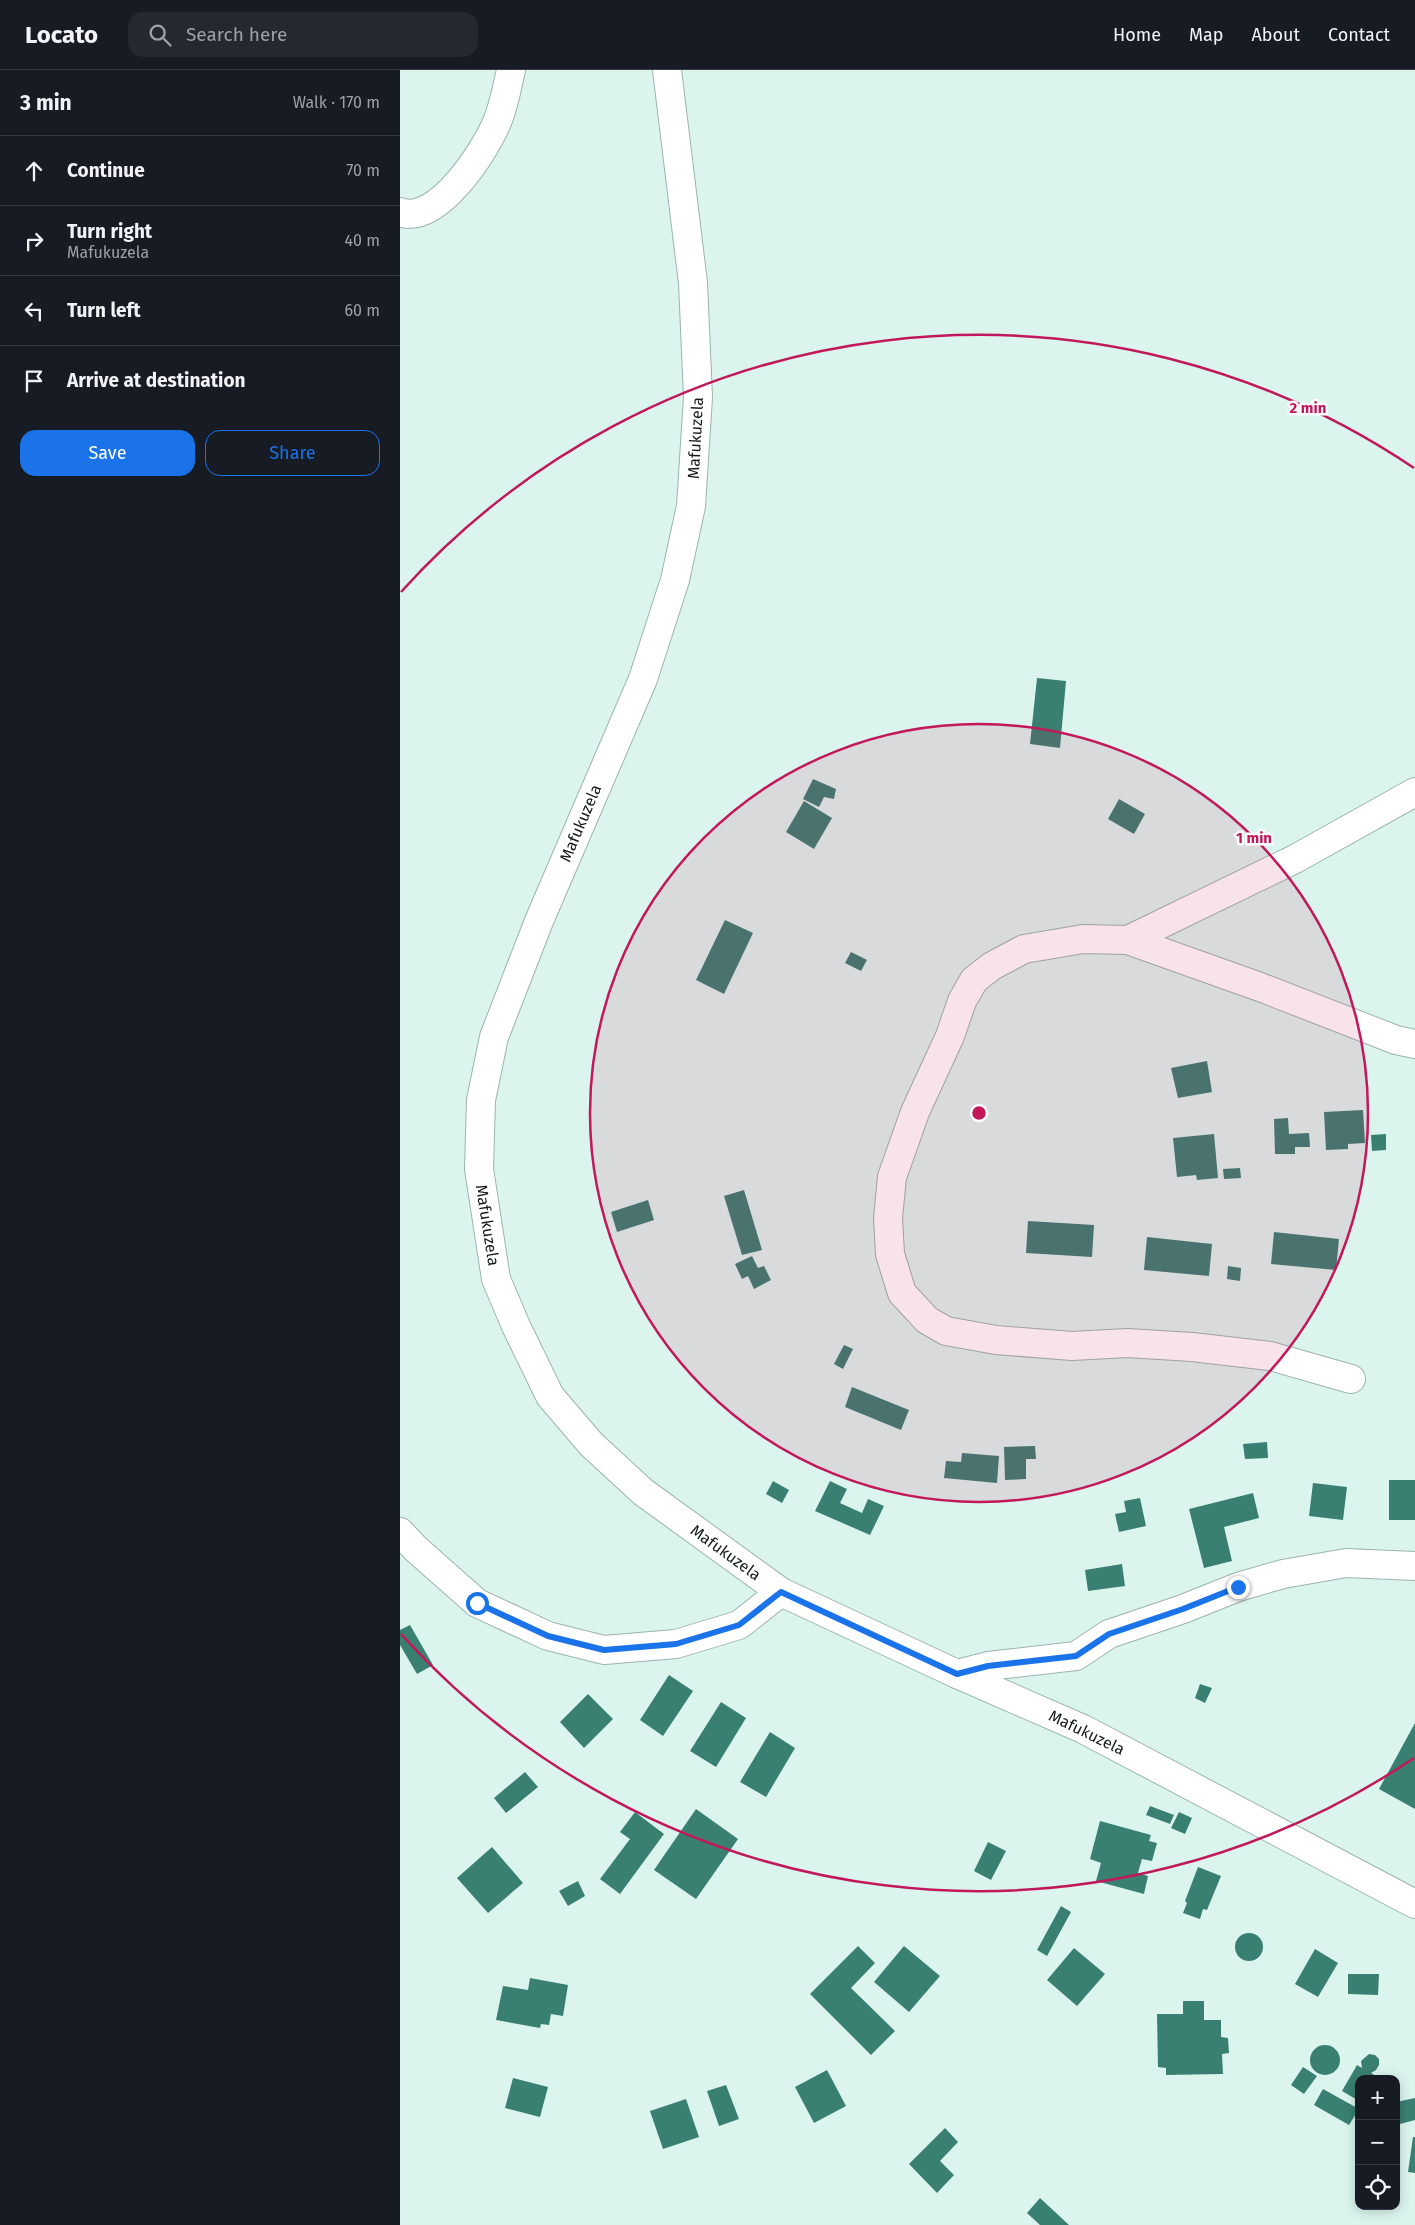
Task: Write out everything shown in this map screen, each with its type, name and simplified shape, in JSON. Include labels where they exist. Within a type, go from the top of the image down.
[{"type":"street","points":[[400,212],[408,215],[434,206],[451,192],[471,166],[497,122],[511,70]]},
{"type":"street","name":"Mafukuzela","points":[[668,70],[693,282],[698,397],[691,506],[675,580],[643,680],[539,921],[494,1038],[481,1100],[479,1169],[496,1279],[516,1326],[550,1396],[591,1444],[643,1492],[781,1592],[957,1674],[1084,1729],[1415,1904]]},
{"type":"street","points":[[1128,940],[1295,859],[1415,792]]},
{"type":"street","points":[[1351,1379],[1270,1356],[1192,1347],[1127,1343],[1072,1346],[969,1336],[946,1331],[927,1320],[902,1293],[890,1254],[888,1218],[892,1177],[915,1112],[950,1036],[962,1002],[974,980],[992,966],[1024,949],[1083,939],[1128,940],[1260,987],[1396,1040],[1415,1044]]},
{"type":"street","points":[[400,1532],[416,1549],[477,1603],[548,1636],[604,1650],[676,1644],[739,1625],[781,1592]]},
{"type":"street","points":[[957,1674],[988,1666],[1076,1656],[1109,1634],[1183,1609],[1238,1587],[1283,1574],[1346,1563],[1415,1566]]},
{"type":"building","points":[[1037,678],[1066,681],[1060,748],[1030,744]]},
{"type":"building","points":[[813,779],[836,789],[834,799],[824,797],[819,807],[803,799]]},
{"type":"building","points":[[1119,799],[1145,814],[1134,834],[1108,819]]},
{"type":"building","points":[[804,801],[832,818],[814,849],[786,832]]},
{"type":"building","points":[[725,920],[753,933],[724,994],[696,980]]},
{"type":"building","points":[[851,952],[867,960],[861,971],[845,963]]},
{"type":"building","points":[[1207,1061],[1212,1092],[1178,1098],[1171,1068]]},
{"type":"building","points":[[1363,1110],[1365,1143],[1348,1144],[1348,1149],[1326,1150],[1324,1112]]},
{"type":"building","points":[[1288,1118],[1289,1134],[1309,1133],[1310,1147],[1295,1147],[1295,1154],[1275,1154],[1274,1119]]},
{"type":"building","points":[[1214,1134],[1218,1178],[1197,1180],[1196,1175],[1177,1177],[1173,1138]]},
{"type":"building","points":[[1386,1134],[1386,1150],[1372,1151],[1371,1135]]},
{"type":"building","points":[[1240,1168],[1241,1178],[1224,1179],[1223,1169]]},
{"type":"building","points":[[744,1190],[762,1250],[742,1255],[724,1196]]},
{"type":"building","points":[[648,1200],[654,1220],[617,1232],[611,1212]]},
{"type":"building","points":[[1028,1221],[1094,1225],[1092,1257],[1026,1253]]},
{"type":"building","points":[[1274,1232],[1339,1239],[1336,1270],[1271,1264]]},
{"type":"building","points":[[1147,1237],[1212,1244],[1209,1276],[1144,1270]]},
{"type":"building","points":[[752,1256],[758,1268],[764,1266],[771,1280],[754,1289],[748,1276],[742,1279],[735,1264]]},
{"type":"building","points":[[1228,1266],[1241,1268],[1240,1281],[1227,1279]]},
{"type":"building","points":[[844,1345],[853,1349],[843,1369],[834,1364]]},
{"type":"building","points":[[852,1387],[909,1410],[901,1430],[845,1407]]},
{"type":"building","points":[[1267,1442],[1268,1458],[1245,1459],[1243,1444]]},
{"type":"building","points":[[1035,1446],[1036,1459],[1026,1459],[1026,1479],[1005,1480],[1004,1447]]},
{"type":"building","points":[[962,1453],[999,1456],[997,1483],[944,1478],[946,1461],[961,1462]]},
{"type":"building","points":[[1389,1480],[1415,1480],[1415,1520],[1389,1520]]},
{"type":"building","points":[[773,1481],[789,1490],[782,1503],[766,1494]]},
{"type":"building","points":[[830,1481],[847,1489],[840,1503],[862,1513],[868,1499],[884,1506],[870,1535],[815,1511]]},
{"type":"building","points":[[1313,1483],[1347,1487],[1343,1520],[1309,1516]]},
{"type":"building","points":[[1253,1493],[1259,1518],[1224,1527],[1232,1561],[1204,1568],[1189,1509]]},
{"type":"building","points":[[1140,1498],[1146,1526],[1119,1532],[1115,1514],[1126,1512],[1124,1501]]},
{"type":"building","points":[[1122,1564],[1125,1586],[1088,1591],[1085,1570]]},
{"type":"building","points":[[410,1625],[433,1665],[417,1674],[400,1645],[400,1630]]},
{"type":"building","points":[[669,1675],[693,1691],[663,1736],[640,1720]]},
{"type":"building","points":[[1200,1684],[1212,1688],[1205,1703],[1195,1698]]},
{"type":"building","points":[[588,1694],[613,1719],[584,1748],[560,1722]]},
{"type":"building","points":[[721,1702],[746,1718],[716,1767],[690,1751]]},
{"type":"building","points":[[1415,1723],[1415,1809],[1379,1789]]},
{"type":"building","points":[[770,1732],[795,1748],[766,1797],[740,1782]]},
{"type":"building","points":[[525,1772],[538,1787],[506,1813],[494,1798]]},
{"type":"building","points":[[1150,1806],[1174,1815],[1170,1824],[1146,1815]]},
{"type":"building","points":[[696,1809],[738,1839],[696,1899],[654,1870]]},
{"type":"building","points":[[635,1812],[664,1834],[620,1894],[600,1879],[630,1839],[620,1832]]},
{"type":"building","points":[[1179,1812],[1192,1818],[1185,1834],[1171,1828]]},
{"type":"building","points":[[1100,1821],[1151,1835],[1149,1841],[1157,1843],[1152,1861],[1142,1859],[1138,1873],[1148,1876],[1144,1894],[1096,1881],[1101,1863],[1090,1859]]},
{"type":"building","points":[[988,1842],[1006,1851],[991,1880],[974,1871]]},
{"type":"building","points":[[492,1847],[523,1883],[488,1913],[457,1878]]},
{"type":"building","points":[[1198,1867],[1221,1876],[1207,1910],[1203,1909],[1200,1919],[1183,1913],[1187,1903],[1185,1901]]},
{"type":"building","points":[[578,1881],[585,1896],[568,1906],[559,1891]]},
{"type":"building","points":[[1061,1906],[1071,1912],[1047,1956],[1037,1950]]},
{"type":"building","points":[[1249,1933],[1259,1937],[1263,1947],[1259,1957],[1249,1961],[1239,1957],[1235,1947],[1239,1937]]},
{"type":"building","points":[[858,1946],[875,1963],[851,1988],[895,2031],[871,2055],[810,1994]]},
{"type":"building","points":[[904,1946],[940,1976],[909,2012],[874,1982]]},
{"type":"building","points":[[1074,1948],[1105,1974],[1077,2006],[1047,1980]]},
{"type":"building","points":[[1315,1949],[1338,1963],[1318,1997],[1295,1984]]},
{"type":"building","points":[[1348,1974],[1379,1974],[1378,1995],[1348,1994]]},
{"type":"building","points":[[530,1978],[568,1985],[563,2016],[551,2014],[549,2025],[541,2024],[540,2028],[496,2020],[503,1986],[528,1990]]},
{"type":"building","points":[[1183,2001],[1204,2001],[1204,2020],[1221,2020],[1221,2037],[1228,2038],[1229,2053],[1222,2054],[1223,2074],[1166,2075],[1166,2068],[1158,2067],[1157,2014],[1183,2014]]},
{"type":"building","points":[[1325,2045],[1336,2049],[1340,2060],[1336,2071],[1325,2075],[1314,2071],[1310,2060],[1314,2049]]},
{"type":"building","points":[[1369,2054],[1375,2055],[1379,2059],[1379,2065],[1371,2073],[1374,2075],[1355,2075],[1355,2099],[1342,2091],[1357,2065],[1362,2068],[1361,2061]]},
{"type":"building","points":[[1303,2067],[1317,2076],[1304,2094],[1291,2085]]},
{"type":"building","points":[[827,2070],[846,2106],[814,2123],[795,2087]]},
{"type":"building","points":[[513,2078],[548,2087],[540,2117],[505,2108]]},
{"type":"building","points":[[726,2085],[739,2119],[719,2126],[707,2091]]},
{"type":"building","points":[[1323,2089],[1355,2107],[1355,2115],[1349,2125],[1314,2105]]},
{"type":"building","points":[[1415,2098],[1415,2120],[1400,2124],[1400,2101]]},
{"type":"building","points":[[686,2099],[699,2137],[663,2149],[650,2111]]},
{"type":"building","points":[[945,2128],[958,2142],[940,2161],[954,2175],[937,2193],[909,2164]]},
{"type":"building","points":[[1413,2137],[1415,2137],[1415,2173],[1408,2172]]},
{"type":"building","points":[[1040,2198],[1069,2225],[1040,2225],[1027,2213]]},
{"type":"route","points":[[477,1603],[548,1636],[604,1650],[676,1644],[739,1625],[781,1592],[957,1674],[988,1666],[1076,1656],[1109,1634],[1183,1609],[1238,1587]]}]
